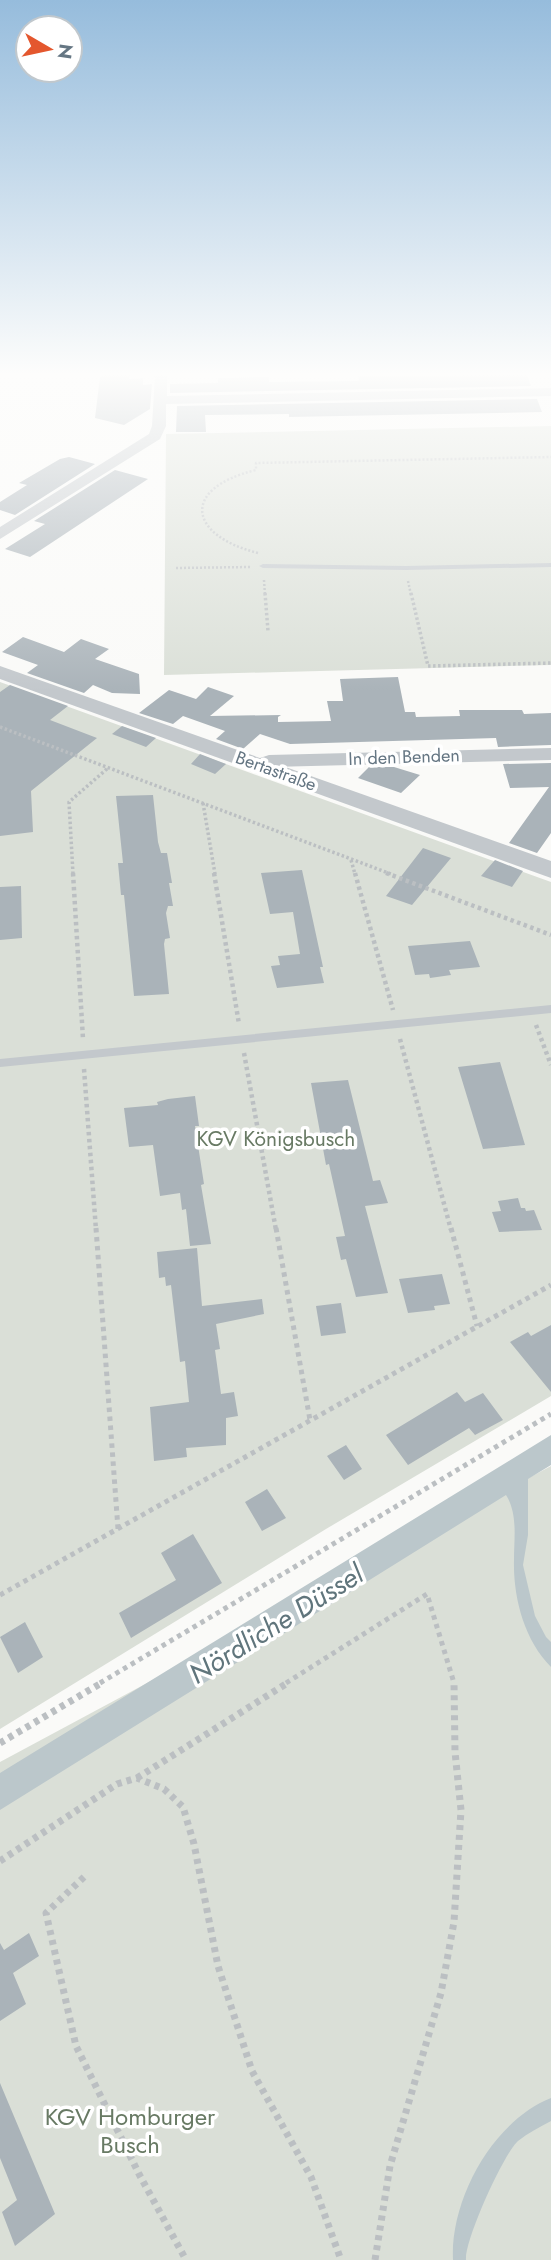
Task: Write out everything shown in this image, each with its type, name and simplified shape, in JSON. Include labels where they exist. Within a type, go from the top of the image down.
[{"type":"street","points":[[0,534],[85,480]]},
{"type":"street","name":"Bertastraße","points":[[0,672],[551,870]]},
{"type":"street","name":"In den Benden","points":[[258,765],[269,761],[551,754]]},
{"type":"lane","points":[[263,566],[405,568],[551,565]]},
{"type":"lane","points":[[0,1063],[551,1009]]},
{"type":"path","points":[[225,480],[205,497],[201,512],[209,529],[222,539],[264,554]]},
{"type":"path","points":[[176,568],[263,566],[268,631]]},
{"type":"path","points":[[405,568],[428,666],[551,663]]},
{"type":"path","points":[[0,727],[551,936]]},
{"type":"path","points":[[108,768],[69,802],[83,1055],[118,1528]]},
{"type":"path","points":[[202,803],[241,1039],[310,1420]]},
{"type":"path","points":[[350,859],[477,1326]]},
{"type":"path","points":[[531,1011],[551,1065]]},
{"type":"path","points":[[0,1595],[551,1285]]},
{"type":"path","points":[[0,1743],[551,1414]]},
{"type":"path","points":[[0,1861],[117,1784],[137,1778],[427,1594],[454,1678],[455,1752],[461,1810],[458,1874],[454,1922],[441,1993],[390,2166],[375,2260]]},
{"type":"path","points":[[137,1778],[164,1789],[183,1807],[194,1844],[218,1966],[252,2071],[311,2177],[341,2260]]},
{"type":"path","points":[[84,1877],[46,1913],[76,2046],[139,2174],[186,2260]]},
{"type":"green space","points":[[166,480],[551,480],[551,665],[164,675]]},
{"type":"green space","name":"KGV Königsbusch","points":[[0,682],[551,882],[551,1396],[326,1529],[0,1729]]},
{"type":"green space","name":"KGV Homburger Busch","points":[[551,1466],[551,2260],[0,2260],[0,1762]]},
{"type":"water","name":"Nördliche Düssel","points":[[551,1435],[551,1465],[528,1479],[528,1535],[523,1565],[535,1616],[551,1642],[551,1667],[527,1631],[518,1603],[514,1574],[514,1518],[506,1495],[0,1810],[0,1773]]},
{"type":"water","points":[[551,2098],[551,2121],[522,2138],[512,2149],[478,2217],[466,2260],[453,2260],[459,2212],[479,2165],[511,2124],[530,2109]]},
{"type":"building","points":[[23,480],[69,480],[15,515],[0,510],[0,502],[27,485],[19,483]]},
{"type":"building","points":[[98,480],[146,480],[30,557],[5,549],[45,524],[34,521]]},
{"type":"building","points":[[23,637],[64,652],[81,639],[109,649],[95,659],[139,674],[140,694],[112,693],[93,685],[84,693],[27,673],[38,665],[2,652]]},
{"type":"building","points":[[398,677],[405,712],[415,712],[416,717],[460,716],[459,710],[551,713],[551,745],[498,747],[496,738],[290,744],[260,734],[243,749],[216,739],[225,731],[183,716],[173,724],[139,713],[169,690],[196,699],[208,687],[234,696],[210,716],[281,715],[278,722],[331,721],[327,701],[343,701],[340,679]]},
{"type":"building","points":[[10,685],[68,706],[50,720],[97,738],[31,791],[33,832],[0,836],[0,692]]},
{"type":"building","points":[[122,726],[156,738],[146,747],[112,734]]},
{"type":"building","points":[[200,754],[226,764],[215,774],[191,764]]},
{"type":"building","points":[[551,763],[551,833],[537,853],[509,843],[549,787],[510,788],[503,764]]},
{"type":"building","points":[[369,767],[394,767],[420,775],[401,793],[358,778]]},
{"type":"building","points":[[153,795],[158,842],[161,853],[167,853],[172,883],[169,883],[173,906],[168,906],[166,913],[170,938],[165,939],[164,944],[169,994],[134,996],[124,895],[121,895],[118,863],[123,863],[116,796]]},
{"type":"building","points":[[423,848],[451,858],[412,905],[386,896]]},
{"type":"building","points":[[495,860],[523,871],[512,887],[481,876]]},
{"type":"building","points":[[302,870],[324,983],[277,988],[271,966],[280,965],[278,956],[300,954],[293,912],[270,914],[261,873]]},
{"type":"building","points":[[21,886],[22,938],[0,940],[0,887]]},
{"type":"building","points":[[470,941],[480,967],[449,970],[451,975],[430,978],[429,974],[415,975],[408,946]]},
{"type":"building","points":[[500,1062],[525,1145],[483,1149],[458,1067]]},
{"type":"building","points":[[348,1080],[373,1181],[380,1180],[388,1203],[365,1206],[388,1293],[356,1297],[346,1259],[341,1260],[336,1237],[345,1236],[329,1164],[326,1165],[311,1083]]},
{"type":"building","points":[[195,1096],[199,1126],[195,1126],[204,1184],[201,1185],[211,1244],[190,1246],[186,1209],[182,1210],[180,1193],[160,1196],[153,1145],[129,1147],[124,1108],[158,1105],[157,1102],[168,1099]]},
{"type":"building","points":[[518,1198],[521,1208],[526,1211],[534,1210],[542,1230],[499,1232],[492,1212],[501,1211],[498,1201]]},
{"type":"building","points":[[197,1248],[202,1306],[262,1299],[264,1314],[216,1324],[220,1349],[215,1350],[221,1394],[234,1392],[238,1416],[226,1418],[226,1445],[186,1448],[187,1457],[154,1461],[150,1407],[189,1402],[185,1361],[180,1362],[171,1285],[166,1286],[165,1277],[159,1278],[157,1252]]},
{"type":"building","points":[[442,1274],[450,1304],[434,1306],[435,1310],[408,1313],[399,1279]]},
{"type":"building","points":[[341,1303],[346,1333],[321,1336],[316,1306]]},
{"type":"building","points":[[551,1325],[551,1392],[510,1342],[528,1332],[531,1336]]},
{"type":"building","points":[[457,1392],[465,1402],[483,1393],[503,1420],[475,1435],[469,1428],[408,1465],[386,1435]]},
{"type":"building","points":[[346,1445],[362,1469],[344,1480],[327,1456]]},
{"type":"building","points":[[267,1489],[286,1518],[262,1531],[245,1502]]},
{"type":"building","points":[[193,1534],[222,1583],[131,1638],[119,1613],[176,1580],[161,1553]]},
{"type":"building","points":[[25,1622],[43,1657],[18,1673],[0,1637]]},
{"type":"building","points":[[29,1933],[39,1956],[13,1973],[26,2004],[0,2021],[0,1943],[4,1950]]},
{"type":"building","points":[[0,2083],[55,2214],[15,2246],[2,2212],[17,2200],[0,2158]]}]
